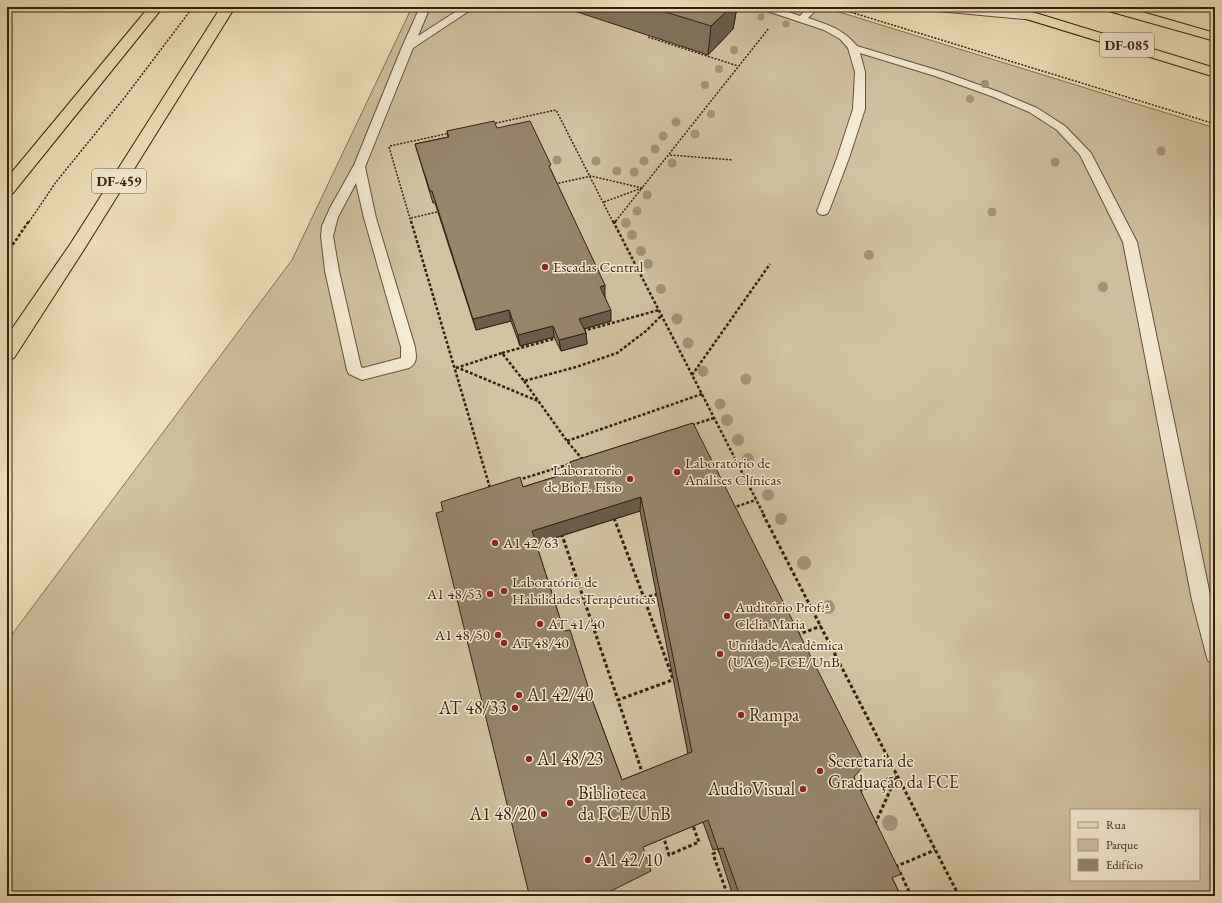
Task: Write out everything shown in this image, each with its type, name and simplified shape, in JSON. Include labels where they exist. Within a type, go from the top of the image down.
[{"type":"main road","points":[[7,189],[156,7]]},
{"type":"main road","name":"DF-459","points":[[7,352],[77,247],[228,7]]},
{"type":"main road","name":"DF-085","points":[[1002,7],[1215,73]]},
{"type":"main road","name":"DF-085","points":[[1110,7],[1215,37]]},
{"type":"main road","points":[[1162,56],[1161,38],[1182,27]]},
{"type":"lane","points":[[359,166],[370,218],[408,347],[409,361],[404,364],[362,374],[354,370],[332,271],[327,236],[332,217],[359,166],[425,7]]},
{"type":"lane","points":[[407,48],[470,7]]},
{"type":"lane","points":[[766,7],[802,19],[837,33],[846,39],[853,48],[860,72],[859,109],[843,158],[823,211]]},
{"type":"lane","points":[[802,19],[814,7]]},
{"type":"lane","points":[[927,7],[1039,18]]},
{"type":"lane","points":[[853,48],[938,74],[995,94],[1033,110],[1061,128],[1085,153],[1130,242],[1201,600],[1215,654]]},
{"type":"path","points":[[7,252],[56,182],[125,97],[193,7]]},
{"type":"path","points":[[833,7],[1215,124]]},
{"type":"path","points":[[1199,7],[1215,12]]},
{"type":"path","points":[[614,223],[738,66],[782,13]]},
{"type":"path","points":[[653,33],[648,37],[738,66]]},
{"type":"path","points":[[488,124],[556,110],[959,896]]},
{"type":"path","points":[[450,133],[389,146],[455,367],[489,488],[496,486]]},
{"type":"path","points":[[669,155],[733,160]]},
{"type":"path","points":[[554,184],[591,176],[642,188]]},
{"type":"path","points":[[604,202],[642,188]]},
{"type":"path","points":[[411,218],[448,209]]},
{"type":"path","points":[[692,375],[770,264]]},
{"type":"path","points":[[577,332],[659,310]]},
{"type":"path","points":[[524,381],[576,367],[617,353],[646,331],[662,315]]},
{"type":"path","points":[[522,344],[560,333]]},
{"type":"path","points":[[455,367],[562,337]]},
{"type":"path","points":[[502,353],[539,401],[567,441],[583,460]]},
{"type":"path","points":[[455,367],[458,376]]},
{"type":"path","points":[[455,367],[539,401]]},
{"type":"path","points":[[567,441],[702,394]]},
{"type":"path","points":[[685,427],[714,418]]},
{"type":"path","points":[[510,482],[590,458]]},
{"type":"path","points":[[727,510],[756,500]]},
{"type":"path","points":[[608,520],[621,516]]},
{"type":"path","points":[[614,518],[676,687]]},
{"type":"path","points":[[559,528],[646,782]]},
{"type":"path","points":[[556,537],[569,532]]},
{"type":"path","points":[[644,598],[664,592]]},
{"type":"path","points":[[794,636],[820,626]]},
{"type":"path","points":[[618,700],[679,678]]},
{"type":"path","points":[[852,794],[897,775]]},
{"type":"path","points":[[874,826],[897,775]]},
{"type":"path","points":[[662,833],[669,854],[699,842],[691,821]]},
{"type":"path","points":[[724,849],[713,854],[728,896],[740,890]]},
{"type":"path","points":[[911,896],[897,866],[935,850]]},
{"type":"green space","points":[[412,7],[823,7],[1215,128],[1215,896],[7,896],[7,641],[292,260]]},
{"type":"building","points":[[649,7],[731,7],[711,26]]},
{"type":"building","points":[[494,121],[497,128],[530,121],[551,165],[549,166],[605,285],[600,287],[611,310],[579,319],[586,333],[559,340],[553,326],[518,335],[509,310],[473,319],[432,191],[430,191],[415,144],[449,137],[447,131]]},
{"type":"building","name":"Unidade Acadêmica (UAC) - FCE/UnB","points":[[693,423],[865,764],[854,777],[901,874],[892,878],[901,896],[740,896],[723,848],[718,849],[708,820],[643,847],[651,871],[601,896],[534,896],[533,892],[529,894],[436,513],[443,511],[441,502],[520,477],[523,487],[574,471],[570,462]],"holes":[[[641,497],[692,752],[622,780],[594,705],[570,630],[564,631],[532,531]]]},
{"type":"place","name":"Escadas Central","points":[[545,267]]},
{"type":"place","name":"Laboratório de Análises Clínicas","points":[[677,472]]},
{"type":"place","name":"Laboratorio de BioF. Fisio","points":[[630,479]]},
{"type":"place","name":"A1 42/63","points":[[495,543]]},
{"type":"place","name":"Laboratório de Habilidades Terapêuticas","points":[[504,591]]},
{"type":"place","name":"A1 48/53","points":[[490,594]]},
{"type":"place","name":"Auditório Prof.ª Clélia Maria","points":[[727,616]]},
{"type":"place","name":"AT 41/40","points":[[540,624]]},
{"type":"place","name":"A1 48/50","points":[[498,635]]},
{"type":"place","name":"AT 48/40","points":[[504,643]]},
{"type":"place","name":"Unidade Acadêmica (UAC) - FCE/UnB","points":[[720,654]]},
{"type":"place","name":"A1 42/40","points":[[519,695]]},
{"type":"place","name":"AT 48/33","points":[[515,708]]},
{"type":"place","name":"Rampa","points":[[741,715]]},
{"type":"place","name":"A1 48/23","points":[[529,759]]},
{"type":"place","name":"Secretaria de Graduação da FCE","points":[[820,771]]},
{"type":"place","name":"AudioVisual","points":[[803,789]]},
{"type":"place","name":"Biblioteca da FCE/UnB","points":[[570,803]]},
{"type":"place","name":"A1 48/20","points":[[544,814]]},
{"type":"place","name":"A1 42/10","points":[[588,860]]}]
